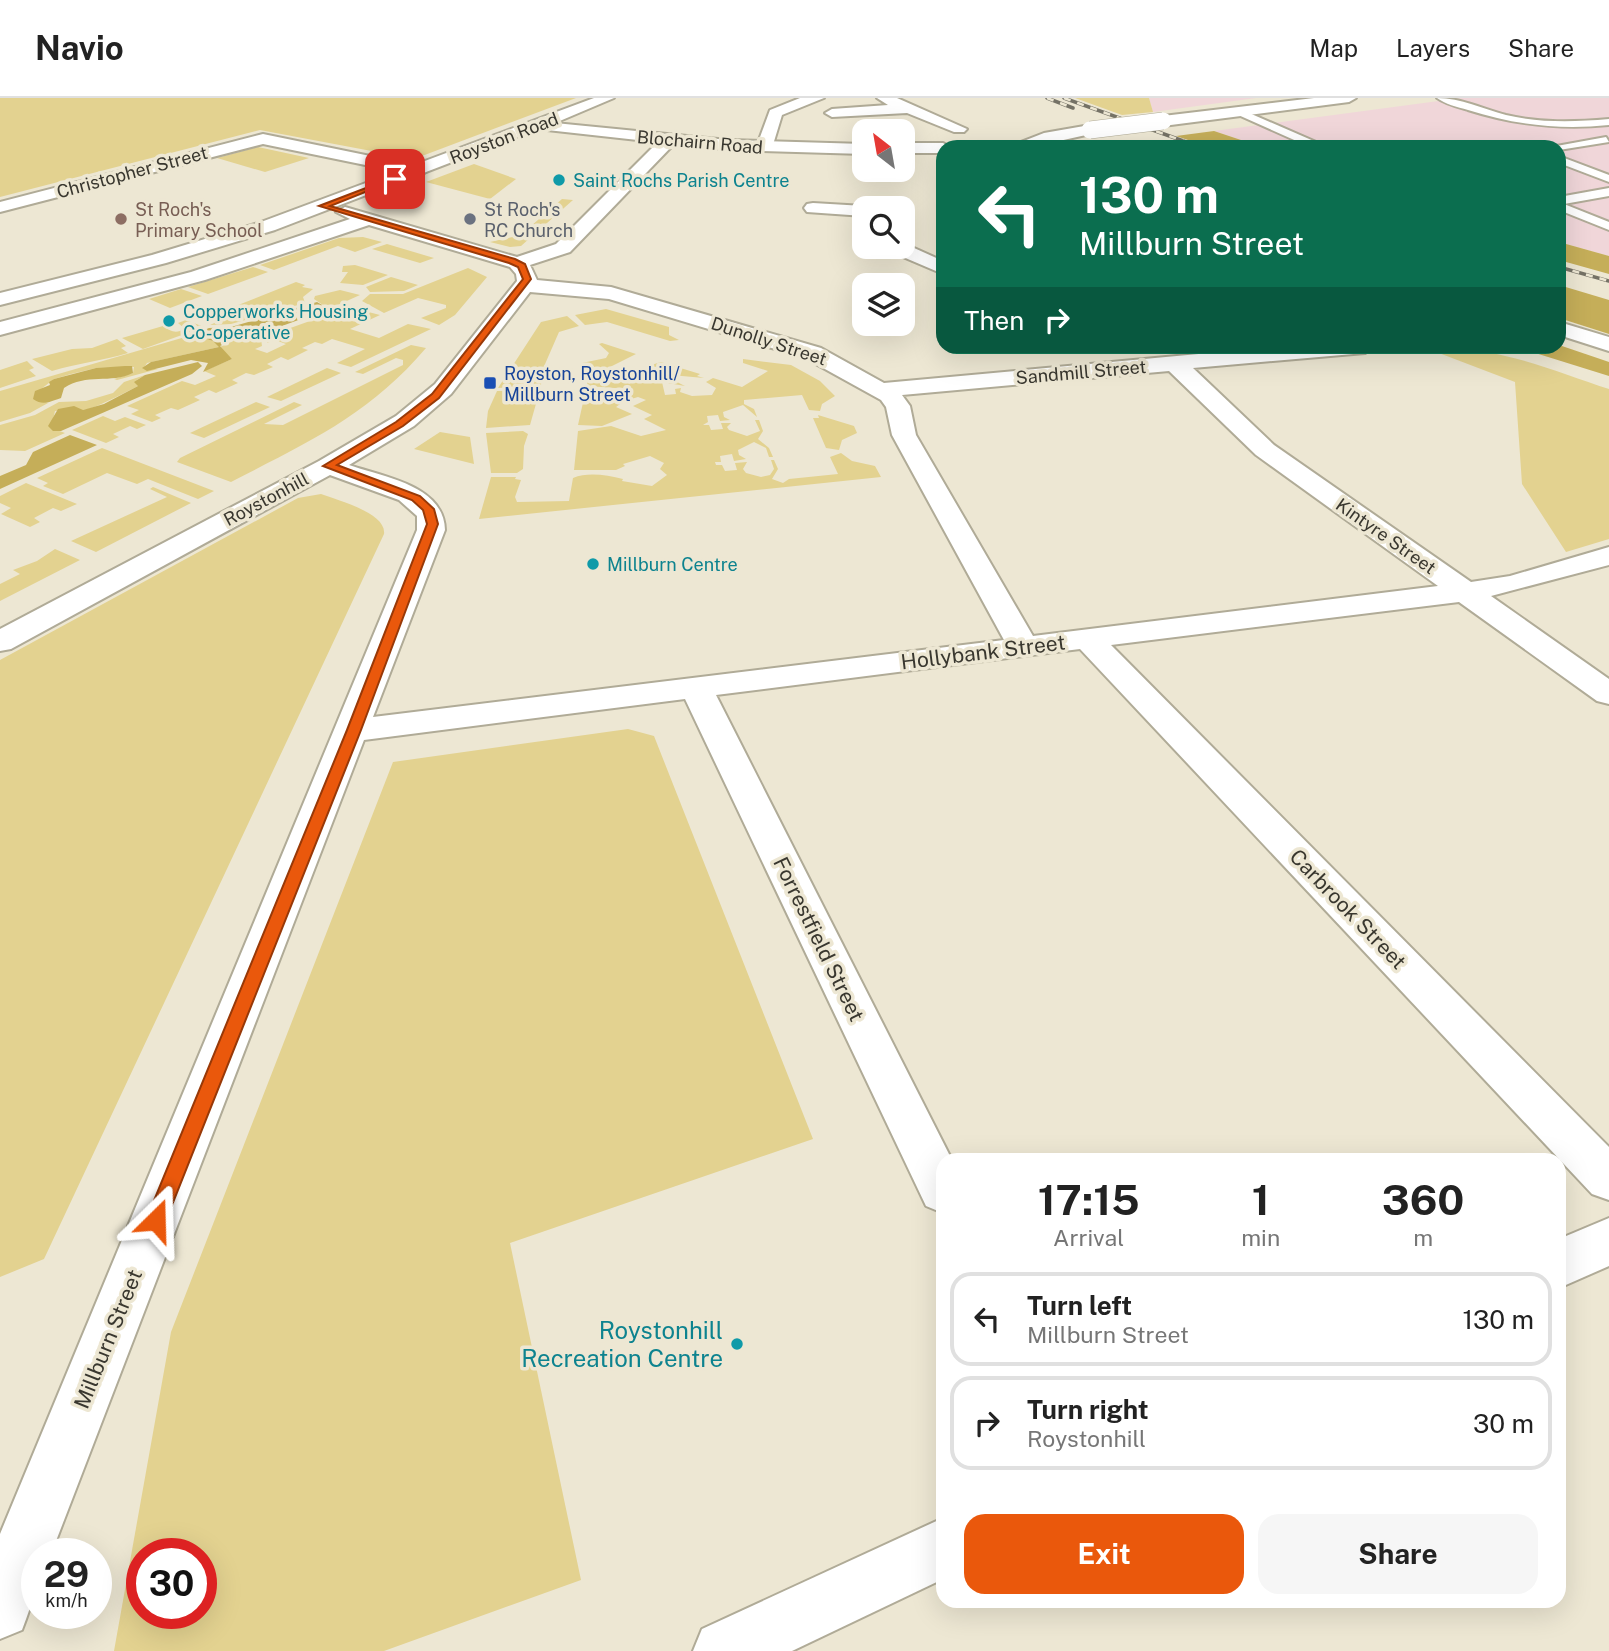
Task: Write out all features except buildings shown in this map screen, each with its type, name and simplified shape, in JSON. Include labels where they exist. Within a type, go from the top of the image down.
[{"type":"street","name":"Royston Road","points":[[0,299],[180,253],[323,206],[607,98]]},
{"type":"street","points":[[764,148],[775,113],[790,105],[817,98]]},
{"type":"street","points":[[884,98],[959,129]]},
{"type":"street","points":[[1038,140],[1050,136],[1163,121],[1238,105],[1266,108],[1349,98]]},
{"type":"street","points":[[832,113],[909,108]]},
{"type":"street","name":"Blochairn Road","points":[[537,125],[664,145],[852,149]]},
{"type":"street","name":"Christopher Street","points":[[0,207],[263,139],[419,171]]},
{"type":"street","points":[[521,274],[563,248],[664,145]]},
{"type":"street","points":[[915,148],[936,148]]},
{"type":"street","name":"Dunolly Street","points":[[323,206],[368,219],[521,274],[606,292],[825,358],[881,390],[898,406],[904,435],[1024,647]]},
{"type":"street","points":[[813,208],[852,216]]},
{"type":"street","points":[[0,329],[198,276],[368,219]]},
{"type":"street","points":[[915,255],[936,265]]},
{"type":"street","name":"Roystonhill","points":[[0,642],[328,466],[400,424],[435,396],[521,274]]},
{"type":"street","points":[[1566,330],[1609,344]]},
{"type":"street","name":"Sandmill Street","points":[[881,390],[1281,354]]},
{"type":"street","name":"Kintyre Street","points":[[1175,364],[1265,450],[1609,694]]},
{"type":"street","name":"Millburn Street","points":[[0,1608],[354,730],[431,530],[432,516],[423,504],[408,494],[328,466]]},
{"type":"street","name":"Hollybank Street","points":[[354,730],[1465,592],[1513,584],[1609,556]]},
{"type":"street","name":"Carbrook Street","points":[[1087,639],[1609,1179]]},
{"type":"street","name":"Forrestfield Street","points":[[696,687],[936,1177]]},
{"type":"street","points":[[1566,1261],[1609,1241]]},
{"type":"street","points":[[724,1651],[936,1551]]},
{"type":"lane","points":[[1442,98],[1528,125],[1571,127],[1609,121]]},
{"type":"lane","points":[[1238,105],[1306,140]]},
{"type":"lane","points":[[1566,146],[1609,140]]},
{"type":"lane","points":[[1566,162],[1609,178]]},
{"type":"lane","points":[[1566,201],[1609,192]]},
{"type":"lane","points":[[1566,206],[1609,226]]},
{"type":"shaded area","points":[[0,98],[576,98],[414,159],[260,130],[0,197]]},
{"type":"shaded area","points":[[1075,98],[1149,98],[1153,112],[1122,115]]},
{"type":"shaded area","points":[[1149,98],[1256,98],[1153,112]]},
{"type":"shaded area","points":[[1461,98],[1609,98],[1609,256],[1566,244],[1566,140],[1241,140],[1214,131]]},
{"type":"shaded area","points":[[1214,131],[1241,140],[1188,140],[1176,136]]},
{"type":"shaded area","points":[[258,147],[309,158],[265,172],[217,158]]},
{"type":"shaded area","points":[[474,164],[516,179],[490,199],[426,182]]},
{"type":"shaded area","points":[[562,199],[573,200],[521,246],[510,247],[490,242],[526,234],[529,231],[523,229],[531,226]]},
{"type":"shaded area","points":[[363,237],[382,242],[355,252],[338,246],[274,270],[260,265],[339,238]]},
{"type":"shaded area","points":[[387,244],[434,258],[420,263],[372,249]]},
{"type":"shaded area","points":[[1566,244],[1609,256],[1609,274],[1566,262]]},
{"type":"shaded area","points":[[355,265],[388,275],[363,285],[340,283],[348,272],[342,272],[343,266]]},
{"type":"shaded area","points":[[253,267],[268,272],[208,294],[188,287]]},
{"type":"shaded area","points":[[468,268],[487,277],[455,315],[439,325],[421,318],[446,308],[446,305],[418,298],[384,313],[362,301],[370,294],[403,294]]},
{"type":"shaded area","points":[[391,277],[418,285],[404,291],[370,292],[366,287]]},
{"type":"shaded area","points":[[296,282],[305,285],[302,287],[313,289],[303,297],[305,303],[231,324],[210,325],[223,319],[213,315]]},
{"type":"shaded area","points":[[1566,287],[1609,300],[1609,334],[1566,320]]},
{"type":"shaded area","points":[[181,289],[202,296],[170,308],[149,299]]},
{"type":"shaded area","points":[[340,290],[360,295],[329,309],[314,299],[315,296]]},
{"type":"shaded area","points":[[317,302],[329,309],[220,346],[232,359],[203,372],[208,363],[191,360],[147,371],[142,368],[151,362],[219,347],[213,341],[193,335],[209,328],[231,327]]},
{"type":"shaded area","points":[[349,307],[380,315],[350,329],[379,338],[408,324],[431,329],[351,367],[337,363],[365,349],[332,339],[322,344],[315,342],[302,348],[308,350],[288,360],[281,357],[267,364],[273,367],[254,375],[246,373],[232,380],[238,383],[216,393],[209,390],[194,397],[200,400],[178,410],[171,408],[155,415],[161,418],[152,422],[131,414],[139,410],[127,406],[182,381],[195,385],[216,376],[204,371],[232,359],[219,347],[147,363],[143,369],[158,369],[117,380],[114,379],[133,373],[134,367],[96,368],[54,379],[36,393],[38,401],[48,403],[30,413],[0,422],[0,391],[192,335],[213,341],[220,347],[240,337],[268,331],[261,339],[262,346],[255,349],[267,353],[286,344],[275,340],[267,343],[268,336]]},
{"type":"shaded area","points":[[606,309],[669,327],[669,335],[679,340],[670,341],[607,322],[585,325],[575,315]]},
{"type":"shaded area","points":[[567,316],[579,326],[559,332],[542,371],[541,385],[498,388],[541,322]]},
{"type":"shaded area","points":[[186,320],[204,327],[143,349],[122,338],[163,326],[176,332],[184,328],[178,323]]},
{"type":"shaded area","points":[[117,339],[126,346],[121,348],[128,353],[52,371],[32,359],[72,349],[92,348]]},
{"type":"shaded area","points":[[599,344],[636,354],[608,368],[629,384],[643,377],[648,366],[661,362],[700,374],[697,376],[704,378],[671,375],[671,379],[685,386],[662,382],[665,395],[676,394],[675,389],[681,388],[680,392],[692,396],[712,395],[716,388],[706,382],[713,378],[742,387],[768,371],[743,363],[743,359],[791,365],[820,381],[835,396],[822,404],[820,411],[809,410],[802,395],[744,400],[744,404],[754,409],[757,417],[743,405],[723,412],[724,417],[730,420],[720,421],[718,415],[707,416],[708,422],[703,425],[709,425],[711,430],[723,429],[721,423],[731,423],[727,427],[729,430],[747,436],[760,431],[755,420],[759,420],[763,431],[758,439],[769,448],[773,457],[769,457],[766,448],[754,442],[738,450],[739,455],[746,459],[734,461],[732,454],[720,456],[721,462],[715,462],[716,465],[722,465],[725,471],[737,470],[735,463],[747,462],[743,469],[746,473],[761,477],[770,475],[774,469],[771,460],[774,460],[778,469],[772,479],[783,483],[789,479],[838,474],[830,457],[841,453],[852,461],[875,466],[881,477],[479,519],[491,477],[516,477],[515,479],[521,480],[515,497],[517,502],[569,501],[573,478],[585,475],[610,476],[652,486],[667,475],[660,469],[664,463],[650,456],[623,464],[625,466],[616,470],[574,470],[578,431],[611,426],[641,436],[666,430],[644,419],[652,415],[633,406],[646,400],[638,397],[628,400],[633,394],[628,389],[587,386],[589,367],[580,367],[582,363],[606,358],[609,353]]},
{"type":"shaded area","points":[[411,345],[426,348],[404,372],[359,410],[336,426],[231,482],[177,462],[180,458],[294,402],[302,405],[264,424],[283,425],[403,365],[403,360],[396,358],[363,374],[355,372]]},
{"type":"shaded area","points":[[1566,347],[1609,362],[1609,376],[1538,354],[1566,354]]},
{"type":"shaded area","points":[[1442,354],[1499,355],[1609,389],[1609,539],[1566,552],[1522,484],[1515,382]]},
{"type":"shaded area","points":[[27,361],[34,368],[29,370],[36,376],[0,388],[0,370]]},
{"type":"shaded area","points":[[198,362],[202,366],[192,374],[61,431],[53,431],[48,426],[58,409],[74,406],[83,410],[104,404],[138,386],[134,382],[145,375]]},
{"type":"shaded area","points":[[132,366],[133,373],[125,376],[72,384],[64,388],[61,398],[50,402],[43,403],[33,399],[35,391],[50,385],[49,382],[54,379],[96,368]]},
{"type":"shaded area","points":[[327,368],[341,373],[281,401],[267,397]]},
{"type":"shaded area","points":[[145,375],[137,380],[138,386],[93,407],[55,411],[51,428],[65,433],[25,451],[0,450],[0,425],[35,415],[59,402],[86,401],[113,393],[124,382]]},
{"type":"shaded area","points":[[586,389],[597,391],[593,397],[599,402],[623,402],[616,407],[632,414],[602,426],[578,425]]},
{"type":"shaded area","points":[[534,390],[539,393],[530,425],[486,428],[488,411],[497,391]]},
{"type":"shaded area","points":[[256,402],[270,407],[204,438],[190,433]]},
{"type":"shaded area","points":[[818,415],[854,426],[857,433],[842,440],[839,450],[826,448],[813,418],[819,418]]},
{"type":"shaded area","points":[[103,416],[115,421],[125,417],[146,425],[137,429],[130,426],[113,434],[119,437],[106,443],[72,430]]},
{"type":"shaded area","points":[[523,431],[528,434],[524,446],[523,469],[517,473],[491,473],[486,433]]},
{"type":"shaded area","points":[[440,432],[470,437],[474,464],[414,449]]},
{"type":"shaded area","points":[[70,435],[97,445],[0,489],[0,476],[26,465],[33,452]]},
{"type":"shaded area","points":[[102,448],[214,491],[198,499],[148,479],[137,484],[107,473],[63,494],[43,486],[48,483],[37,478]]},
{"type":"shaded area","points":[[26,483],[77,504],[61,511],[53,508],[34,518],[40,522],[30,527],[1,514],[11,508],[0,503],[0,496]]},
{"type":"shaded area","points":[[153,487],[191,503],[96,552],[71,541],[167,497],[150,489]]},
{"type":"shaded area","points":[[321,494],[370,514],[383,526],[384,534],[44,1259],[0,1277],[0,660],[298,498]]},
{"type":"shaded area","points":[[55,549],[80,560],[0,601],[0,584],[20,574],[13,570],[37,561]]},
{"type":"shaded area","points":[[628,729],[654,736],[813,1139],[510,1243],[581,1580],[384,1651],[114,1651],[126,1584],[126,1629],[217,1629],[217,1538],[134,1538],[171,1332],[393,762]]},
{"type":"railway","points":[[1047,98],[1073,108]]},
{"type":"railway","points":[[1064,98],[1181,140]]},
{"type":"railway","points":[[1566,269],[1609,281]]},
{"type":"place","name":"Saint Rochs Parish Centre","points":[[559,180]]},
{"type":"place","name":"St Roch's Primary School","points":[[121,219]]},
{"type":"place","name":"St Roch's RC Church","points":[[470,219]]},
{"type":"place","name":"Copperworks Housing Co-operative","points":[[169,321]]},
{"type":"place","name":"Royston, Roystonhill/ Millburn Street","points":[[490,383]]},
{"type":"place","name":"Millburn Centre","points":[[593,564]]},
{"type":"place","name":"Roystonhill Recreation Centre","points":[[737,1344]]},
{"type":"route","points":[[156,1220],[354,730],[431,530],[432,516],[416,498],[328,466],[400,424],[435,396],[525,285],[527,279],[522,266],[512,261],[323,206],[395,179]]}]
